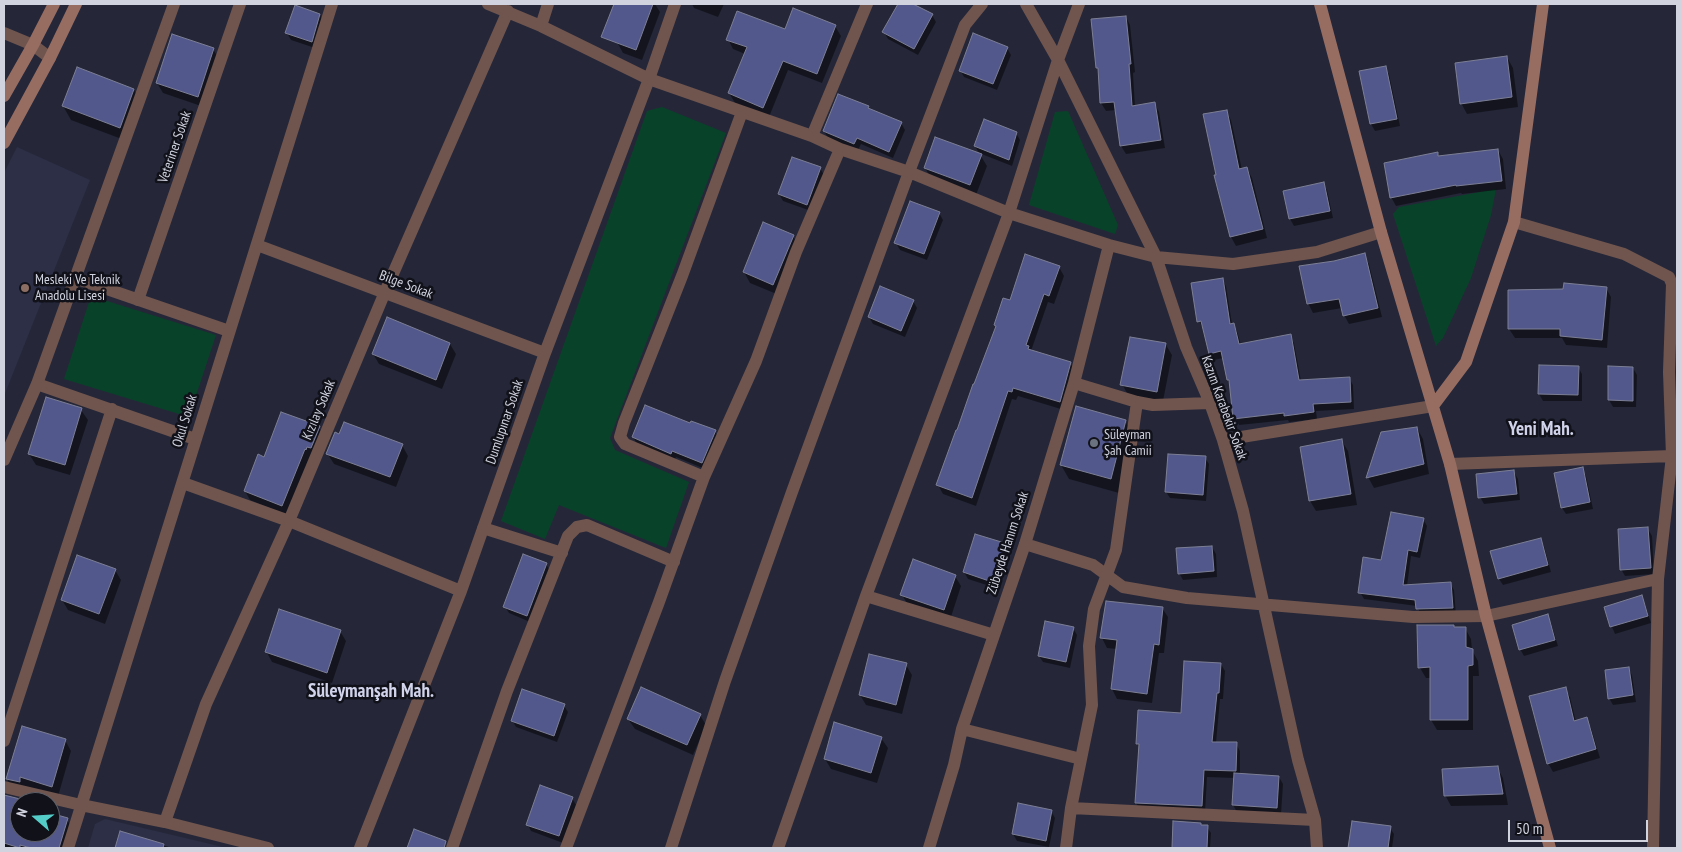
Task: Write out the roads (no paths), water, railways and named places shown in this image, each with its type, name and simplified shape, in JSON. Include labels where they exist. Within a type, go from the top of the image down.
[{"type":"main road","points":[[4,96],[54,4]]},
{"type":"main road","points":[[4,144],[50,58],[76,4]]},
{"type":"main road","points":[[1320,4],[1380,232],[1450,464],[1486,616],[1550,848]]},
{"type":"main road","points":[[1432,406],[1466,362],[1514,222],[1543,4]]},
{"type":"street","points":[[4,460],[37,384],[174,4]]},
{"type":"street","name":"Veteriner Sokak","points":[[138,300],[240,4]]},
{"type":"street","name":"Okul Sokak","points":[[68,848],[332,4]]},
{"type":"street","points":[[488,4],[541,26],[649,79],[812,136],[840,149],[910,172],[1009,213],[1110,245],[1156,257],[1233,264],[1317,252],[1380,232]]},
{"type":"street","points":[[541,26],[548,4]]},
{"type":"street","name":"Dumlupınar Sokak","points":[[360,848],[461,591],[545,353],[649,79],[675,4]]},
{"type":"street","points":[[812,136],[867,4]]},
{"type":"street","points":[[671,848],[725,681],[792,492],[965,25],[982,4]]},
{"type":"street","name":"Kazım Karabekir Sokak","points":[[1026,4],[1058,60],[1156,257],[1186,348],[1210,403],[1223,440],[1243,511],[1298,760],[1316,820],[1317,848]]},
{"type":"street","points":[[778,848],[866,596],[1009,213],[1058,60],[1079,4]]},
{"type":"street","name":"Kızılay Sokak","points":[[165,822],[206,704],[289,521],[385,292],[508,11]]},
{"type":"street","points":[[4,33],[33,45],[50,58]]},
{"type":"street","points":[[704,477],[625,444],[620,437],[742,112]]},
{"type":"street","points":[[566,848],[674,562],[704,477],[756,361],[796,252],[840,149]]},
{"type":"street","points":[[1514,222],[1624,254],[1669,277],[1672,284],[1669,372],[1672,456],[1658,579],[1654,848]]},
{"type":"street","name":"Bilge Sokak","points":[[257,245],[545,353]]},
{"type":"street","name":"Zübeyde Hanım Sokak","points":[[929,848],[954,765],[962,729],[1025,544],[1074,383],[1110,245]]},
{"type":"street","points":[[75,278],[229,331]]},
{"type":"street","points":[[1074,383],[1153,405],[1210,403]]},
{"type":"street","points":[[37,384],[195,439]]},
{"type":"street","points":[[1066,848],[1071,808],[1092,705],[1088,646],[1094,609],[1116,550],[1137,402]]},
{"type":"street","points":[[1223,440],[1432,406]]},
{"type":"street","points":[[4,740],[112,409]]},
{"type":"street","points":[[1450,464],[1672,456]]},
{"type":"street","points":[[183,483],[289,521],[461,591]]},
{"type":"street","points":[[452,848],[507,691],[568,536],[577,527],[587,525],[674,562]]},
{"type":"street","points":[[483,528],[562,553]]},
{"type":"street","points":[[1025,544],[1093,565],[1123,587],[1187,598],[1412,617],[1486,616],[1658,579]]},
{"type":"street","points":[[866,596],[994,635]]},
{"type":"street","points":[[962,729],[1081,759]]},
{"type":"street","points":[[4,787],[165,822],[268,848]]},
{"type":"street","points":[[1071,808],[1316,820]]},
{"type":"place","name":"Mesleki Ve Teknik Anadolu Lisesi","points":[[25,288]]},
{"type":"place","name":"Süleyman Şah Camii","points":[[1094,443]]},
{"type":"district","name":"Yeni Mah.","points":[[1541,430]]},
{"type":"district","name":"Süleymanşah Mah.","points":[[371,692]]}]
